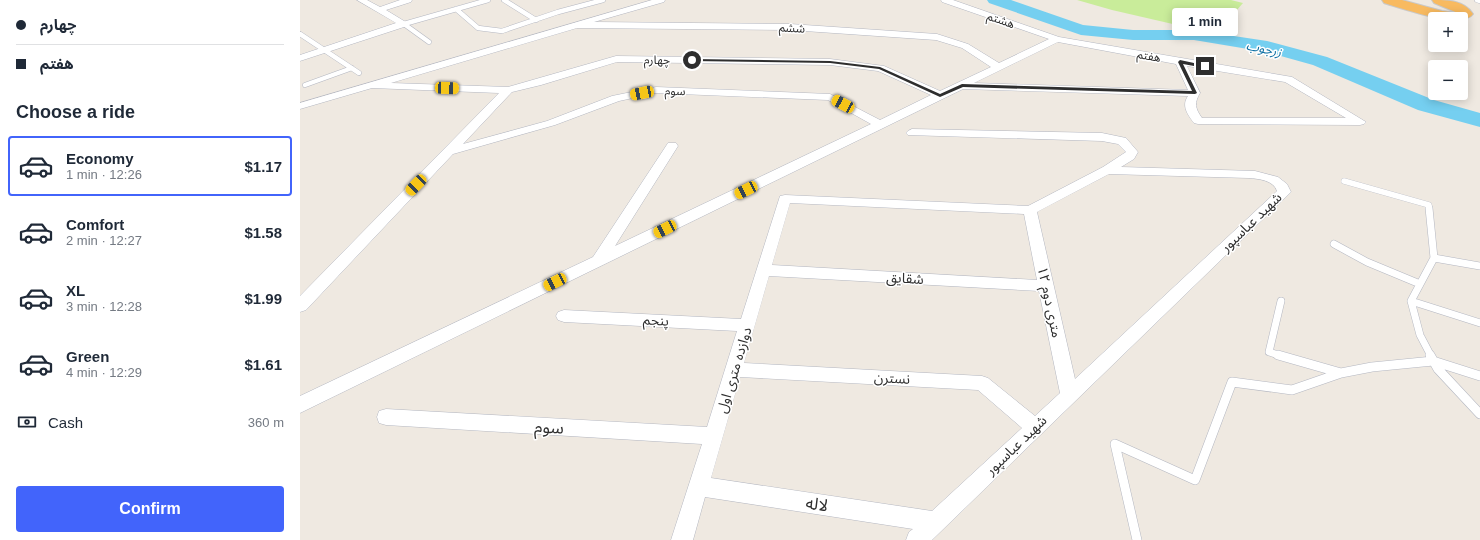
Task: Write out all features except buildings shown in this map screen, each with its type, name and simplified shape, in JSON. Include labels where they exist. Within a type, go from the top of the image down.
[{"type":"highway","points":[[1388,0],[1430,12]]},
{"type":"highway","points":[[1415,8],[1451,16],[1462,16],[1467,14],[1461,8],[1439,0]]},
{"type":"highway","points":[[1439,0],[1480,11]]},
{"type":"street","points":[[361,0],[404,24]]},
{"type":"street","points":[[379,10],[408,0]]},
{"type":"street","points":[[300,106],[661,0]]},
{"type":"street","name":"هشتم","points":[[945,0],[1057,39]]},
{"type":"street","points":[[300,58],[404,24]]},
{"type":"street","name":"ششم","points":[[578,25],[790,28],[937,37],[965,46],[999,68]]},
{"type":"street","points":[[300,405],[1057,39]]},
{"type":"street","name":"هفتم","points":[[1057,39],[1180,62],[1288,79],[1360,122],[1198,121],[1191,110],[1190,101],[1195,93]]},
{"type":"street","name":"چهارم","points":[[371,85],[508,90],[537,83],[616,59],[830,62],[880,68],[940,96]]},
{"type":"street","points":[[962,86],[1195,93],[1180,62]]},
{"type":"street","points":[[300,306],[508,90]]},
{"type":"street","name":"سوم","points":[[448,152],[551,123],[616,98],[656,90],[781,94],[830,98],[881,125]]},
{"type":"street","points":[[912,134],[1102,137],[1122,141],[1132,152],[1130,156],[1107,170],[1030,210]]},
{"type":"street","points":[[597,262],[672,146]]},
{"type":"street","name":"شهید عباسپور","points":[[917,540],[1284,192],[1284,188],[1279,184],[1265,178],[1252,175],[1107,170]]},
{"type":"street","name":"دوازده متری اول","points":[[682,540],[786,200],[1030,210]]},
{"type":"street","name":"۱۲ متری دوم","points":[[1030,210],[1070,394]]},
{"type":"street","name":"شقایق","points":[[764,270],[1046,286]]},
{"type":"street","name":"پنجم","points":[[564,316],[747,325]]},
{"type":"street","name":"نسترن","points":[[734,370],[982,383],[1035,427]]},
{"type":"street","name":"سوم","points":[[386,418],[713,436]]},
{"type":"street","name":"لاله","points":[[698,486],[936,522]]},
{"type":"lane","points":[[404,24],[456,9],[474,2],[488,0]]},
{"type":"lane","points":[[504,0],[536,20]]},
{"type":"lane","points":[[456,9],[478,28],[495,31],[516,27],[594,1],[603,0]]},
{"type":"lane","points":[[404,24],[428,42]]},
{"type":"lane","points":[[300,34],[359,73]]},
{"type":"lane","points":[[305,85],[352,68]]},
{"type":"lane","points":[[1344,181],[1429,205],[1434,258],[1411,301],[1420,335],[1438,369],[1480,414]]},
{"type":"lane","points":[[1334,244],[1367,262],[1420,284]]},
{"type":"lane","points":[[1434,258],[1480,266]]},
{"type":"lane","points":[[1281,301],[1270,352],[1342,373]]},
{"type":"lane","points":[[1411,301],[1480,323]]},
{"type":"lane","points":[[1137,540],[1115,444],[1195,480],[1232,382],[1292,390],[1342,373],[1372,367],[1434,361],[1480,376]]},
{"type":"green space","points":[[1077,0],[1231,0],[1243,3],[1223,26],[1177,25],[1112,10]]},
{"type":"waterway","name":"زرجوب","points":[[995,0],[1081,30],[1133,35],[1194,35],[1267,47],[1320,61],[1426,105],[1480,120]]},
{"type":"route","points":[[692,60],[830,62],[880,68],[940,96],[962,86],[1195,93],[1180,62],[1205,66]]}]
